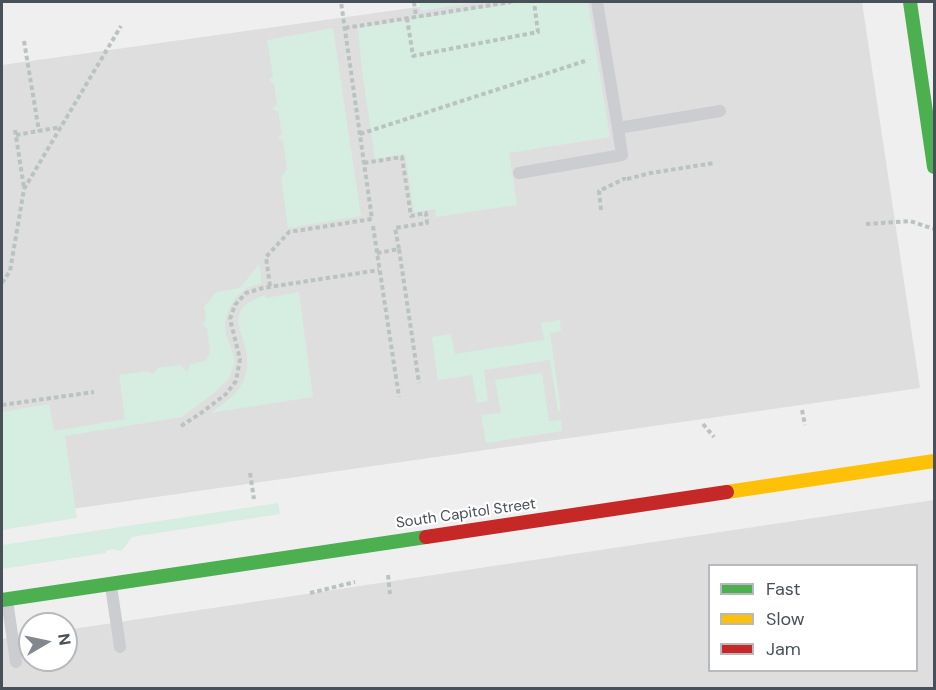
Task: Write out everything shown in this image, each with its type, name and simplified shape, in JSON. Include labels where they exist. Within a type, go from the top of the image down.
[{"type":"street","points":[[910,2],[934,167]]},
{"type":"street","name":"South Capitol Street","points":[[4,599],[934,462]]},
{"type":"lane","points":[[519,173],[622,155],[597,2]]},
{"type":"lane","points":[[618,128],[720,111]]},
{"type":"lane","points":[[110,584],[120,647]]},
{"type":"lane","points":[[4,599],[16,662]]},
{"type":"path","points":[[270,286],[267,257],[289,232],[372,219],[341,2]]},
{"type":"path","points":[[414,2],[416,16]]},
{"type":"path","points":[[345,28],[500,2],[512,2]]},
{"type":"path","points":[[407,18],[413,56],[538,32],[534,2]]},
{"type":"path","points":[[24,189],[121,26]]},
{"type":"path","points":[[24,41],[39,131]]},
{"type":"path","points":[[360,134],[585,61]]},
{"type":"path","points":[[2,283],[10,271],[24,189],[15,132],[39,131],[62,126]]},
{"type":"path","points":[[622,155],[624,180]]},
{"type":"path","points":[[364,163],[402,157],[411,216],[426,213],[427,223],[395,228],[418,383]]},
{"type":"path","points":[[601,210],[599,190],[651,173],[714,163]]},
{"type":"path","points":[[866,224],[910,221],[934,229]]},
{"type":"path","points":[[373,226],[399,397]]},
{"type":"path","points":[[377,253],[399,249]]},
{"type":"path","points":[[182,426],[225,394],[236,381],[240,359],[230,319],[235,305],[246,293],[270,286],[379,270]]},
{"type":"path","points":[[2,405],[94,392]]},
{"type":"path","points":[[802,410],[805,425]]},
{"type":"path","points":[[704,424],[714,437]]},
{"type":"path","points":[[250,473],[254,499]]},
{"type":"path","points":[[388,575],[390,594]]},
{"type":"shaded area","points":[[454,2],[862,2],[920,388],[2,519],[2,65]]},
{"type":"shaded area","points":[[934,500],[934,688],[2,688],[2,639],[18,637],[18,672],[78,672],[78,628]]},
{"type":"green space","points":[[419,2],[477,2],[421,11]]},
{"type":"green space","points":[[522,2],[588,2],[610,137],[509,153],[517,205],[436,217],[435,209],[414,212],[405,154],[375,159],[358,28]]},
{"type":"green space","points":[[333,28],[361,216],[288,228],[281,177],[287,169],[283,141],[278,138],[282,134],[278,111],[272,109],[277,104],[274,84],[269,80],[273,76],[267,40]]},
{"type":"green space","points":[[259,264],[262,283],[249,287],[238,295],[229,308],[225,323],[226,335],[235,362],[229,379],[182,417],[65,436],[77,518],[2,530],[2,412],[49,404],[54,431],[125,419],[119,375],[147,371],[153,374],[158,368],[180,365],[187,371],[191,364],[205,361],[210,353],[207,328],[202,324],[206,320],[204,307],[216,292],[240,288]]},
{"type":"green space","points":[[299,292],[313,397],[210,413],[234,395],[245,376],[247,356],[239,326],[242,309],[250,302],[265,295],[266,298]]},
{"type":"green space","points":[[560,320],[561,331],[550,333],[561,411],[558,411],[550,360],[484,370],[488,401],[477,403],[472,375],[438,380],[432,337],[451,334],[455,354],[544,340],[541,323]]},
{"type":"green space","points":[[542,373],[549,421],[561,420],[562,431],[486,443],[481,415],[501,413],[495,380]]},
{"type":"green space","points":[[278,503],[280,514],[132,537],[120,551],[111,549],[106,553],[2,569],[2,545]]},
{"type":"traffic: fast","points":[[910,2],[934,167]]},
{"type":"traffic: fast","points":[[2,600],[426,537]]},
{"type":"traffic: slow","points":[[727,492],[934,461]]},
{"type":"traffic: jam","points":[[426,537],[727,492]]}]
